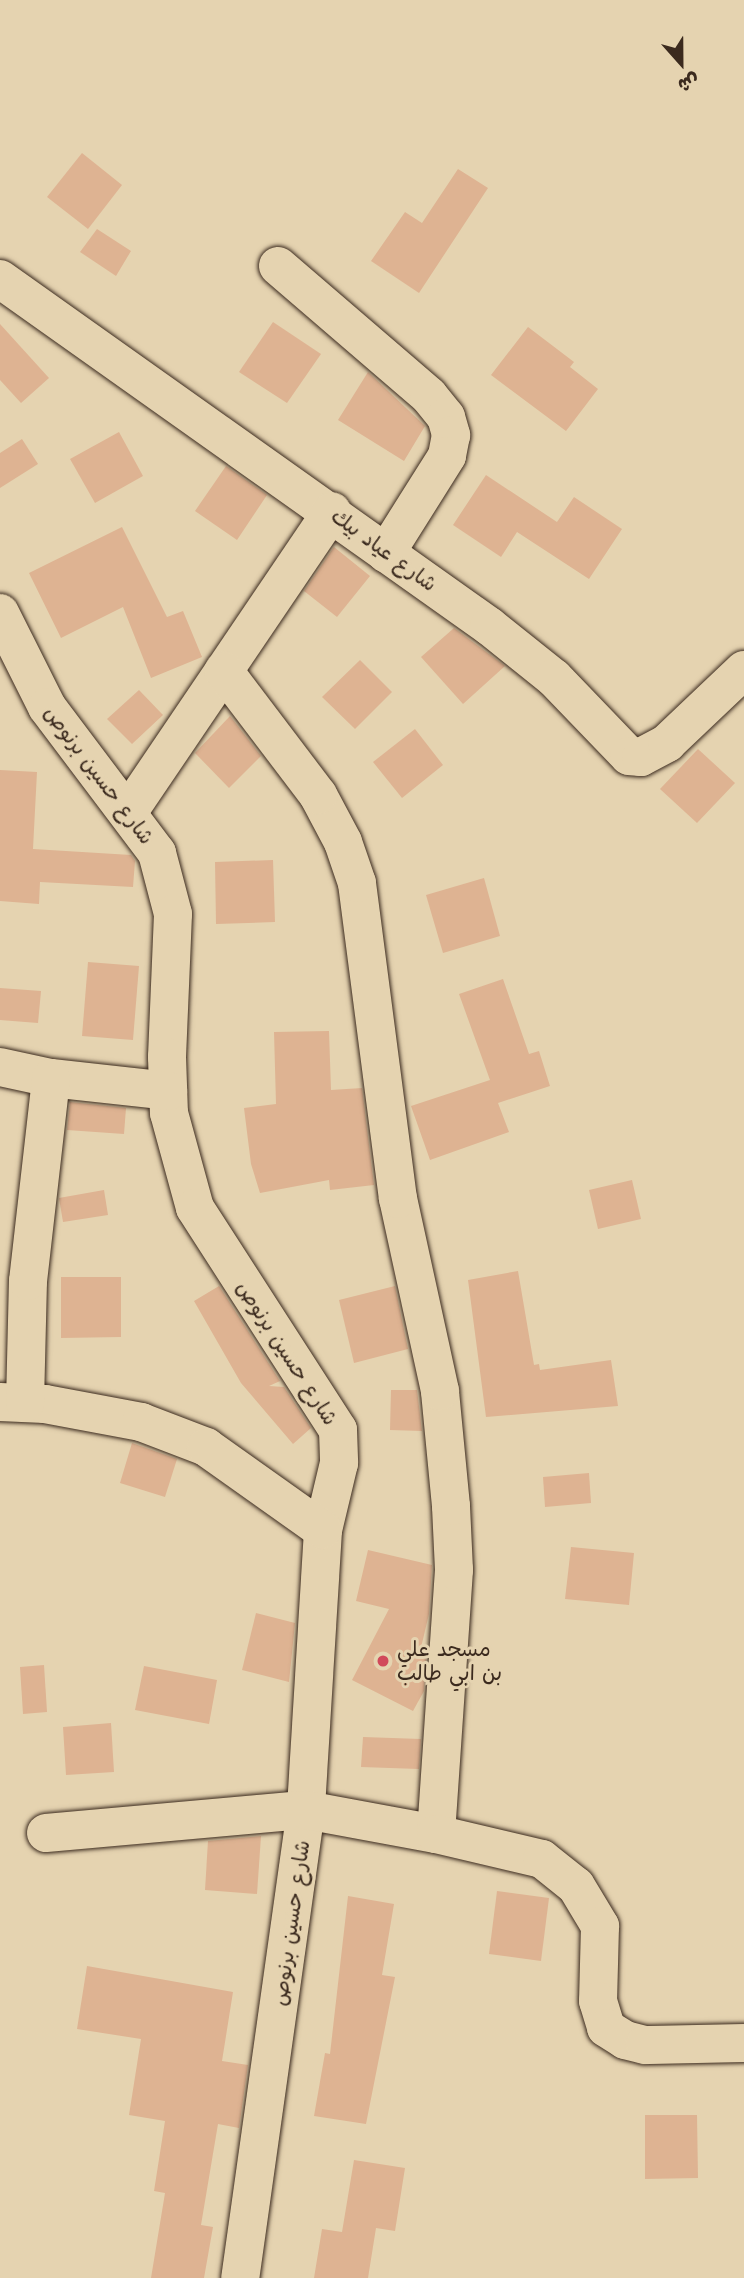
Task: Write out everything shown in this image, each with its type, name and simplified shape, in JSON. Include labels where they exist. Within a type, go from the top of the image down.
[{"type":"street","points":[[278,266],[429,396],[446,417],[451,435],[447,456],[386,553]]},
{"type":"street","name":"شارع عياد بيك","points":[[0,279],[160,397],[332,511],[554,678],[629,756],[641,757],[667,743],[744,670]]},
{"type":"street","points":[[129,811],[332,511]]},
{"type":"street","name":"شارع حسين برنوص","points":[[0,613],[47,707],[129,811],[158,853],[173,914],[168,1091],[170,1113],[195,1208],[338,1430],[339,1463],[323,1530],[306,1810],[240,2278]]},
{"type":"street","points":[[224,671],[318,795],[344,842],[357,883],[398,1199],[440,1391],[451,1506],[454,1570],[436,1834]]},
{"type":"street","points":[[0,1067],[51,1078],[168,1091]]},
{"type":"street","points":[[51,1078],[12,1403],[141,1422],[205,1447],[323,1530]]},
{"type":"street","points":[[46,1833],[306,1810],[436,1834],[542,1859],[576,1886],[600,1926],[598,2001],[606,2028],[625,2040],[645,2045],[744,2043]]},
{"type":"building","points":[[82,153],[122,185],[88,229],[47,197]]},
{"type":"building","points":[[458,169],[488,188],[419,293],[371,261],[405,212],[422,223]]},
{"type":"building","points":[[97,229],[131,251],[116,276],[80,252]]},
{"type":"building","points":[[273,322],[321,354],[287,403],[239,372]]},
{"type":"building","points":[[0,324],[49,378],[21,403],[0,380]]},
{"type":"building","points":[[528,327],[574,362],[570,367],[598,389],[566,431],[491,375]]},
{"type":"building","points":[[368,372],[425,426],[404,461],[338,420]]},
{"type":"building","points":[[119,432],[143,476],[95,503],[70,459]]},
{"type":"building","points":[[22,439],[38,464],[0,488],[0,453]]},
{"type":"building","points":[[226,466],[267,495],[237,540],[195,511]]},
{"type":"building","points":[[486,475],[557,522],[574,497],[622,529],[589,579],[517,532],[501,557],[453,525]]},
{"type":"building","points":[[122,527],[167,617],[183,611],[202,657],[151,678],[123,607],[61,638],[29,573]]},
{"type":"building","points":[[334,547],[370,576],[337,617],[304,591]]},
{"type":"building","points":[[454,628],[505,666],[463,704],[421,657]]},
{"type":"building","points":[[360,660],[392,692],[355,729],[322,697]]},
{"type":"building","points":[[139,690],[163,715],[132,744],[107,719]]},
{"type":"building","points":[[230,716],[261,756],[229,788],[195,753]]},
{"type":"building","points":[[415,729],[443,765],[402,798],[373,762]]},
{"type":"building","points":[[698,749],[735,783],[697,823],[660,789]]},
{"type":"building","points":[[0,770],[37,772],[33,849],[131,855],[135,861],[133,887],[40,882],[39,904],[0,901]]},
{"type":"building","points":[[273,860],[275,922],[216,924],[215,862]]},
{"type":"building","points":[[484,878],[500,936],[443,953],[426,895]]},
{"type":"building","points":[[88,962],[139,966],[133,1040],[82,1036]]},
{"type":"building","points":[[503,979],[529,1054],[539,1051],[550,1086],[498,1103],[509,1132],[430,1160],[411,1106],[490,1080],[459,994]]},
{"type":"building","points":[[0,988],[41,991],[38,1023],[0,1020]]},
{"type":"building","points":[[329,1031],[331,1090],[362,1088],[374,1185],[330,1190],[329,1180],[260,1193],[251,1164],[244,1108],[276,1104],[274,1032]]},
{"type":"building","points":[[70,1102],[126,1108],[124,1134],[67,1130]]},
{"type":"building","points":[[632,1180],[641,1219],[598,1229],[589,1190]]},
{"type":"building","points":[[104,1190],[108,1215],[63,1222],[59,1198]]},
{"type":"building","points":[[518,1271],[534,1365],[539,1364],[540,1370],[611,1360],[618,1406],[486,1417],[468,1280]]},
{"type":"building","points":[[61,1277],[121,1277],[121,1337],[61,1338]]},
{"type":"building","points":[[219,1286],[280,1381],[269,1386],[284,1387],[311,1428],[293,1444],[241,1383],[194,1301]]},
{"type":"building","points":[[395,1286],[408,1349],[354,1363],[339,1300]]},
{"type":"building","points":[[391,1390],[417,1390],[422,1431],[390,1430]]},
{"type":"building","points":[[132,1443],[177,1459],[165,1497],[120,1483]]},
{"type":"building","points":[[589,1473],[591,1503],[545,1507],[543,1477]]},
{"type":"building","points":[[571,1547],[634,1553],[629,1605],[565,1599]]},
{"type":"building","points":[[368,1550],[432,1565],[429,1614],[419,1656],[426,1659],[424,1691],[413,1711],[352,1680],[389,1609],[356,1601]]},
{"type":"building","points":[[256,1613],[295,1623],[289,1682],[242,1670]]},
{"type":"building","points":[[44,1665],[47,1712],[23,1714],[20,1667]]},
{"type":"building","points":[[144,1666],[217,1680],[209,1724],[135,1710]]},
{"type":"building","points":[[111,1723],[114,1772],[66,1775],[63,1727]]},
{"type":"building","points":[[363,1737],[421,1739],[419,1769],[361,1767]]},
{"type":"building","points":[[261,1836],[257,1894],[205,1890],[208,1841]]},
{"type":"building","points":[[497,1891],[549,1898],[541,1961],[489,1954]]},
{"type":"building","points":[[348,1896],[394,1904],[382,1975],[395,1977],[366,2124],[314,2116],[325,2053],[330,2054]]},
{"type":"building","points":[[87,1966],[233,1992],[222,2061],[248,2065],[239,2128],[218,2124],[201,2225],[213,2227],[204,2278],[151,2278],[165,2193],[154,2191],[165,2121],[129,2115],[141,2039],[77,2029]]},
{"type":"building","points":[[645,2115],[697,2115],[698,2178],[645,2179]]},
{"type":"building","points":[[354,2160],[405,2168],[395,2231],[376,2228],[368,2278],[314,2278],[322,2229],[342,2232]]},
{"type":"place","name":"مسجد علي بن ابي طالب","points":[[383,1661]]}]
